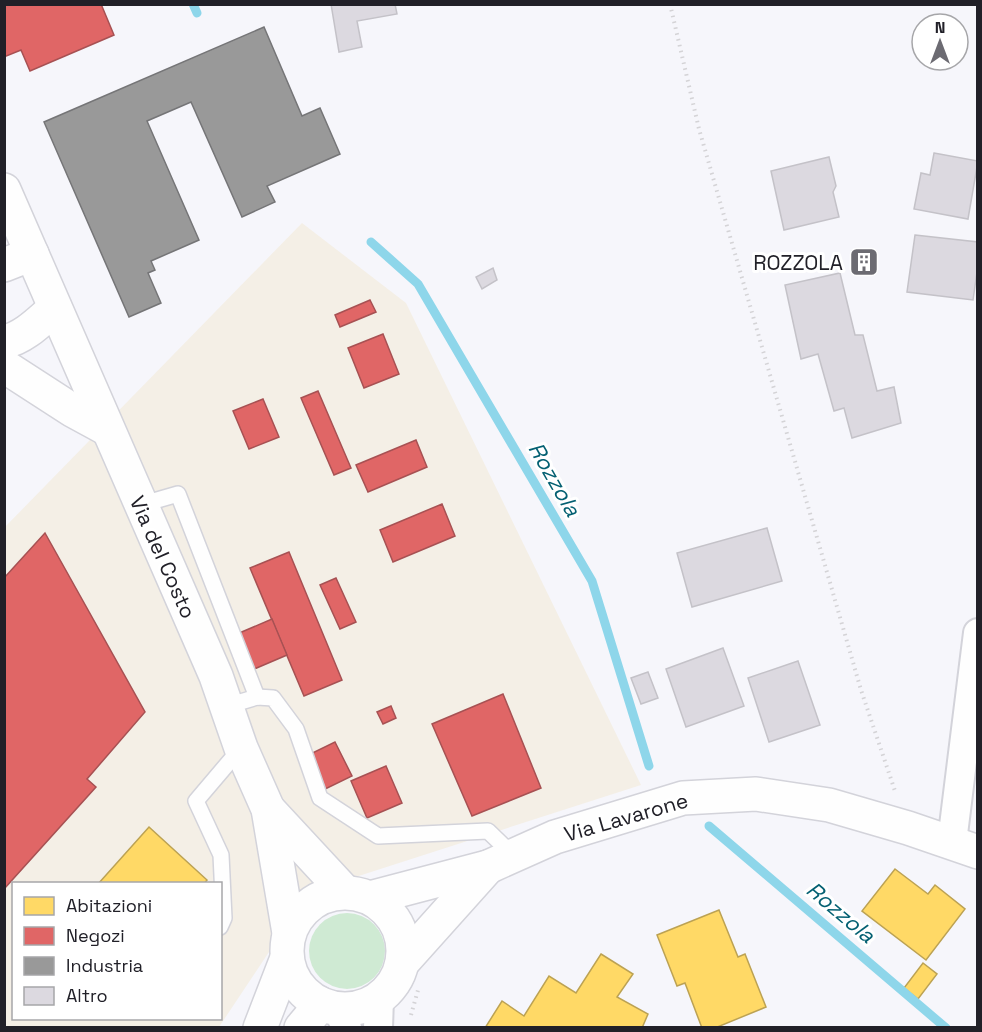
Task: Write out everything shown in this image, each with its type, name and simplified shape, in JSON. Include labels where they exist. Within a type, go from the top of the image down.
[{"type":"main road","name":"Via del Costo","points":[[4,190],[18,259],[55,308],[216,676],[241,748],[268,809],[288,946]]},
{"type":"main road","points":[[4,342],[29,330],[55,308]]},
{"type":"main road","points":[[4,366],[72,410],[107,429]]},
{"type":"main road","name":"Via Lavarone","points":[[358,895],[501,862],[555,837],[683,798],[756,794],[829,805],[965,847]]},
{"type":"main road","points":[[268,809],[358,895],[386,909],[398,925],[411,975],[394,983],[379,1013],[359,1008],[327,1017],[297,985],[289,968],[288,946]]},
{"type":"main road","name":"Via Lavarone","points":[[411,975],[501,862]]},
{"type":"main road","points":[[260,1028],[297,916],[310,904],[327,895],[358,895]]},
{"type":"street","points":[[965,847],[978,633]]},
{"type":"lane","points":[[140,505],[177,494],[258,697]]},
{"type":"lane","points":[[226,706],[258,697],[273,698],[296,729],[320,798],[378,836],[488,831],[501,862]]},
{"type":"lane","points":[[222,922],[224,918],[221,855],[196,801],[241,748]]},
{"type":"path","points":[[670,4],[699,129],[841,621],[861,690],[908,828]]},
{"type":"path","points":[[410,1018],[411,975]]},
{"type":"shaded area","points":[[302,223],[406,303],[641,785],[309,892],[219,1027],[5,1027],[4,528]]},
{"type":"green space","points":[[340,913],[354,913],[368,919],[379,930],[385,944],[382,966],[374,978],[354,989],[340,989],[326,983],[315,972],[309,958],[309,944],[315,930],[326,919]]},
{"type":"building: Abitazioni","points":[[149,827],[207,880],[206,882],[100,882]]},
{"type":"building: Abitazioni","points":[[895,869],[928,894],[935,885],[965,909],[926,960],[862,911]]},
{"type":"building: Abitazioni","points":[[719,910],[738,957],[745,954],[766,1007],[715,1028],[702,1028],[685,983],[677,986],[657,935]]},
{"type":"building: Abitazioni","points":[[601,954],[633,974],[617,997],[648,1014],[642,1028],[485,1028],[502,1001],[524,1016],[549,976],[576,993]]},
{"type":"building: Abitazioni","points":[[923,963],[937,974],[918,999],[904,988]]},
{"type":"building: Negozi","points":[[4,4],[101,4],[114,35],[30,71],[21,50],[4,57]]},
{"type":"building: Negozi","points":[[370,300],[376,312],[340,327],[335,315]]},
{"type":"building: Negozi","points":[[383,334],[399,374],[364,388],[348,348]]},
{"type":"building: Negozi","points":[[318,391],[351,468],[334,475],[301,398]]},
{"type":"building: Negozi","points":[[263,399],[279,437],[249,449],[233,411]]},
{"type":"building: Negozi","points":[[416,440],[427,467],[368,492],[356,465]]},
{"type":"building: Negozi","points":[[442,504],[455,536],[393,562],[380,530]]},
{"type":"building: Negozi","points":[[45,533],[145,712],[87,779],[96,787],[4,889],[4,578]]},
{"type":"building: Negozi","points":[[289,552],[342,680],[304,696],[250,568]]},
{"type":"building: Negozi","points":[[336,578],[356,622],[340,629],[320,585]]},
{"type":"building: Negozi","points":[[272,619],[287,655],[245,673],[230,637]]},
{"type":"building: Negozi","points":[[503,694],[541,788],[472,816],[432,724]]},
{"type":"building: Negozi","points":[[391,706],[396,718],[383,724],[377,712]]},
{"type":"building: Negozi","points":[[335,742],[352,776],[317,793],[300,759]]},
{"type":"building: Negozi","points":[[386,766],[402,803],[367,818],[351,781]]},
{"type":"building: Industria","points":[[264,27],[302,116],[320,108],[340,154],[267,186],[275,202],[242,217],[191,102],[147,121],[199,240],[151,261],[155,270],[148,273],[161,303],[129,317],[44,122]]},
{"type":"building: Altro","points":[[331,4],[395,4],[397,14],[357,21],[362,47],[339,52]]},
{"type":"building: Altro","points":[[934,153],[978,161],[968,219],[914,209],[921,173],[930,175]]},
{"type":"building: Altro","points":[[829,157],[836,186],[833,192],[839,217],[784,230],[771,171]]},
{"type":"building: Altro","points":[[915,235],[978,242],[978,265],[973,300],[907,292]]},
{"type":"building: Altro","name":"ROZZOLA","points":[[870,252],[874,266],[857,271],[853,257]]},
{"type":"building: Altro","points":[[493,268],[497,280],[482,289],[476,277]]},
{"type":"building: Altro","points":[[840,273],[855,335],[863,335],[877,391],[894,387],[901,423],[852,438],[844,408],[834,411],[818,354],[801,359],[785,285]]},
{"type":"building: Altro","points":[[767,528],[782,581],[692,607],[677,553]]},
{"type":"building: Altro","points":[[723,648],[744,706],[686,727],[666,669]]},
{"type":"building: Altro","points":[[798,661],[820,725],[769,742],[748,678]]},
{"type":"building: Altro","points":[[648,672],[658,698],[641,704],[631,678]]},
{"type":"waterway","name":"Rozzola","points":[[193,4],[197,13]]},
{"type":"waterway","name":"Rozzola","points":[[371,242],[418,284],[592,581],[649,766]]},
{"type":"waterway","name":"Rozzola","points":[[709,826],[946,1028]]},
{"type":"place","name":"ROZZOLA","points":[[864,262]]}]
